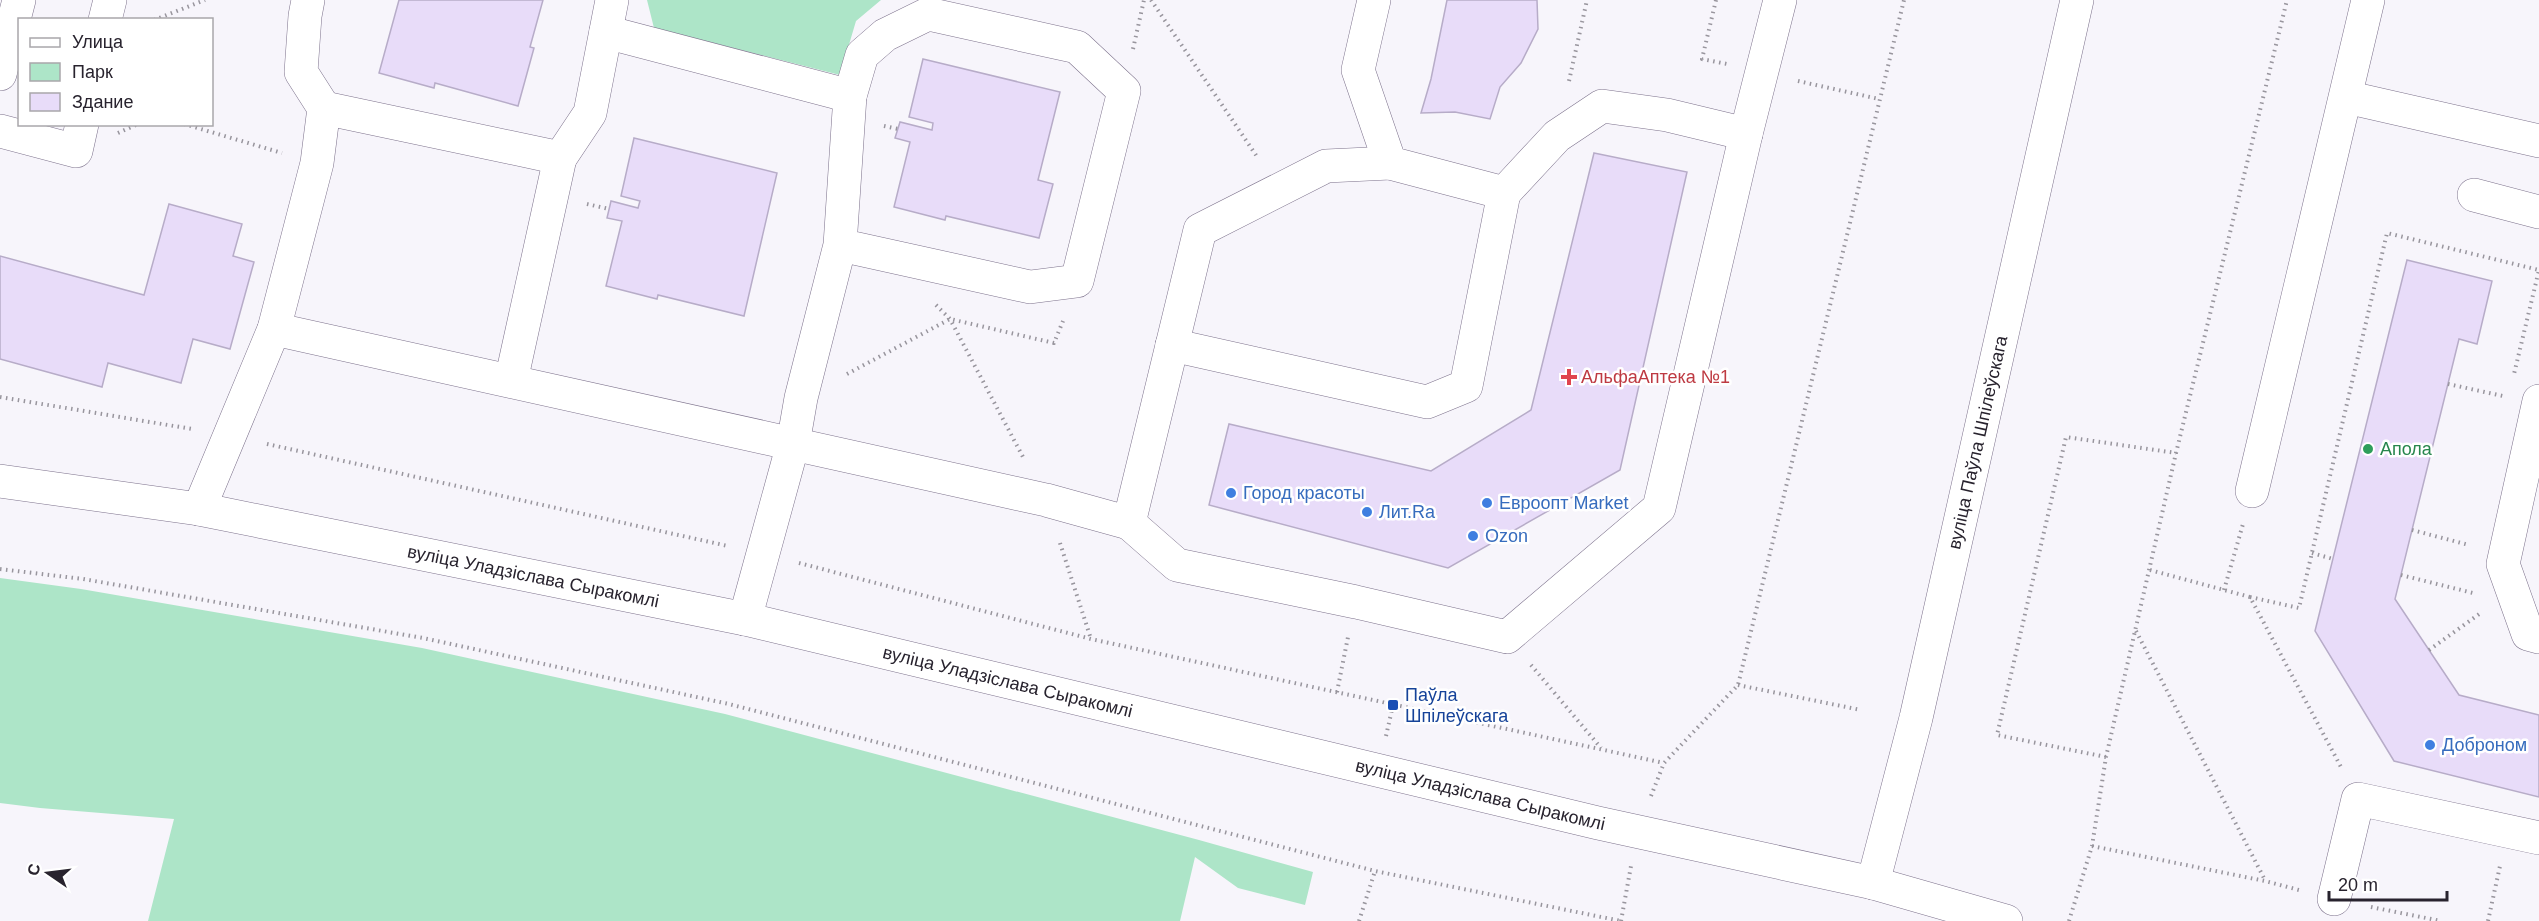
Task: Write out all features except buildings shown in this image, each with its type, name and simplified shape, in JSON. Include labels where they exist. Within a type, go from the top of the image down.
[{"type":"street","points":[[0,74],[19,0]]},
{"type":"street","points":[[106,18],[110,0]]},
{"type":"street","points":[[199,509],[274,329],[317,163],[324,108],[301,72],[308,0]]},
{"type":"street","points":[[511,381],[560,158],[590,113],[612,0]]},
{"type":"street","points":[[1374,0],[1358,70],[1390,163]]},
{"type":"street","points":[[274,329],[1046,500],[1129,523],[1177,565],[1507,636],[1659,508],[1746,134],[1780,0]]},
{"type":"street","name":"вуліца Паўла Шпілеўскага","points":[[1873,883],[1916,718],[2076,0]]},
{"type":"street","points":[[2252,491],[2368,0]]},
{"type":"street","points":[[745,619],[793,444],[801,398],[840,245],[850,96],[862,56],[885,35],[928,14],[1077,47],[1124,91],[1077,281],[1030,287],[840,245]]},
{"type":"street","points":[[606,32],[850,96]]},
{"type":"street","points":[[2346,97],[2539,141]]},
{"type":"street","points":[[1172,345],[1427,402],[1466,386],[1504,193],[1557,136],[1602,106],[1667,115],[1746,134]]},
{"type":"street","points":[[324,108],[560,158]]},
{"type":"street","points":[[0,131],[76,151],[82,126]]},
{"type":"street","points":[[1129,523],[1200,230],[1326,166],[1390,163],[1504,193]]},
{"type":"street","points":[[2474,195],[2539,212]]},
{"type":"street","points":[[2520,395],[2503,564],[2528,634],[2539,637]]},
{"type":"street","name":"вуліца Уладзіслава Сыракомлі","points":[[0,480],[199,509],[745,619],[1540,810],[1873,883],[2006,921]]},
{"type":"street","points":[[2334,899],[2358,799],[2524,834]]},
{"type":"path","points":[[159,18],[206,0]]},
{"type":"path","points":[[1150,0],[1279,190]]},
{"type":"path","points":[[1557,136],[1587,0]]},
{"type":"path","points":[[0,397],[230,436],[762,554],[1091,639],[1664,763],[1738,685],[1904,0]]},
{"type":"path","points":[[2069,921],[2092,846],[2106,758],[2176,453],[2287,0]]},
{"type":"path","points":[[191,126],[317,163]]},
{"type":"path","points":[[2150,570],[2299,608],[2387,233],[2539,270],[2520,395],[2448,384]]},
{"type":"path","points":[[801,398],[950,320],[1054,343],[1077,281]]},
{"type":"path","points":[[935,304],[950,320],[1046,500],[1091,639]]},
{"type":"path","points":[[2106,758],[1997,735],[2066,437],[2176,453]]},
{"type":"path","points":[[2224,590],[2252,491]]},
{"type":"path","points":[[2412,530],[2474,546]]},
{"type":"path","points":[[2312,554],[2333,559]]},
{"type":"path","points":[[0,569],[82,579],[423,638],[729,704],[1375,871],[1621,921]]},
{"type":"path","points":[[2401,575],[2476,594],[2475,587]]},
{"type":"path","points":[[2250,597],[2358,799]]},
{"type":"path","points":[[1337,692],[1356,602]]},
{"type":"path","points":[[2480,602],[2487,620]]},
{"type":"path","points":[[2429,650],[2484,611]]},
{"type":"path","points":[[2136,630],[2265,881]]},
{"type":"path","points":[[1507,636],[1602,750]]},
{"type":"path","points":[[1738,685],[1861,710]]},
{"type":"path","points":[[2488,921],[2524,834]]},
{"type":"path","points":[[2092,846],[2265,881],[2334,899],[2441,921]]},
{"type":"path","points":[[1359,921],[1375,871]]},
{"type":"green space","points":[[647,0],[881,0],[856,21],[840,75],[654,28]]},
{"type":"green space","points":[[0,578],[81,589],[422,648],[725,714],[1313,872],[1305,905],[1238,888],[1195,857],[1180,921],[148,921],[174,819],[0,803]]},
{"type":"place","name":"АльфаАптека №1","points":[[1569,377]]},
{"type":"place","name":"Апола","points":[[2368,449]]},
{"type":"place","name":"Город красоты","points":[[1231,493]]},
{"type":"place","name":"Евроопт Market","points":[[1487,503]]},
{"type":"place","name":"Лит.Ra","points":[[1367,512]]},
{"type":"place","name":"Ozon","points":[[1473,536]]},
{"type":"place","name":"Паўла Шпілеўскага","points":[[1393,705]]},
{"type":"place","name":"Доброном","points":[[2430,745]]}]
